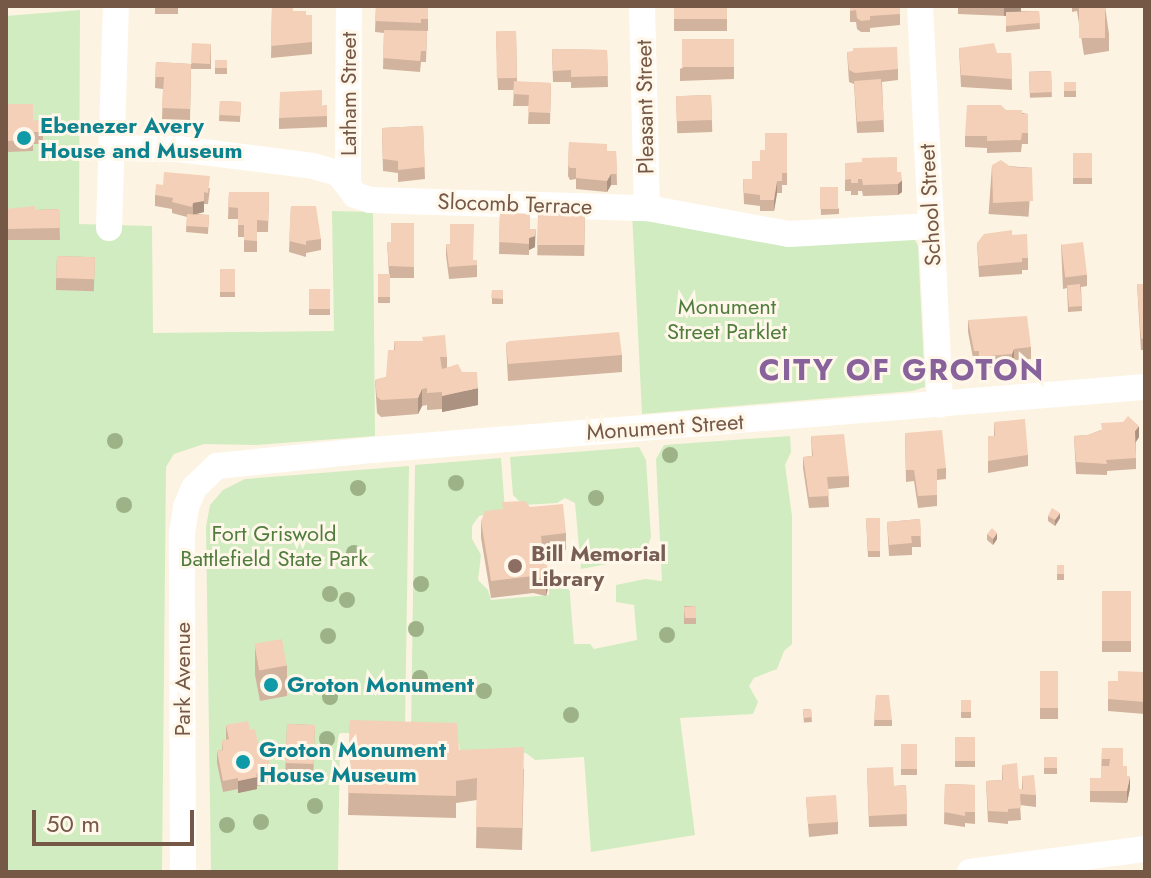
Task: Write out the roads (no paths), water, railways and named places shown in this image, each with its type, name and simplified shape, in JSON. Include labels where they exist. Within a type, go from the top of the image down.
[{"type":"street","points":[[109,228],[116,6]]},
{"type":"street","name":"Latham Street","points":[[348,181],[349,6]]},
{"type":"street","name":"Pleasant Street","points":[[642,6],[647,208]]},
{"type":"street","name":"School Street","points":[[920,6],[940,404]]},
{"type":"street","name":"Slocomb Terrace","points":[[111,148],[179,149],[313,166],[338,173],[348,181],[355,195],[370,200],[647,208],[789,234],[931,226]]},
{"type":"street","name":"Monument Street","points":[[194,488],[217,466],[237,461],[1145,387]]},
{"type":"street","name":"Park Avenue","points":[[183,872],[182,533],[186,507],[194,488]]},
{"type":"street","points":[[970,872],[1145,849]]},
{"type":"place","name":"Ebenezer Avery House and Museum","points":[[24,138]]},
{"type":"place","name":"Bill Memorial Library","points":[[515,566]]},
{"type":"place","name":"Groton Monument","points":[[271,685]]},
{"type":"place","name":"Groton Monument House Museum","points":[[243,762]]},
{"type":"district","name":"CITY OF GROTON","points":[[902,370]]},
{"type":"park label","name":"Monument Street Parklet","points":[[727,318]]},
{"type":"park label","name":"Fort Griswold Battlefield State Park","points":[[274,546]]}]
